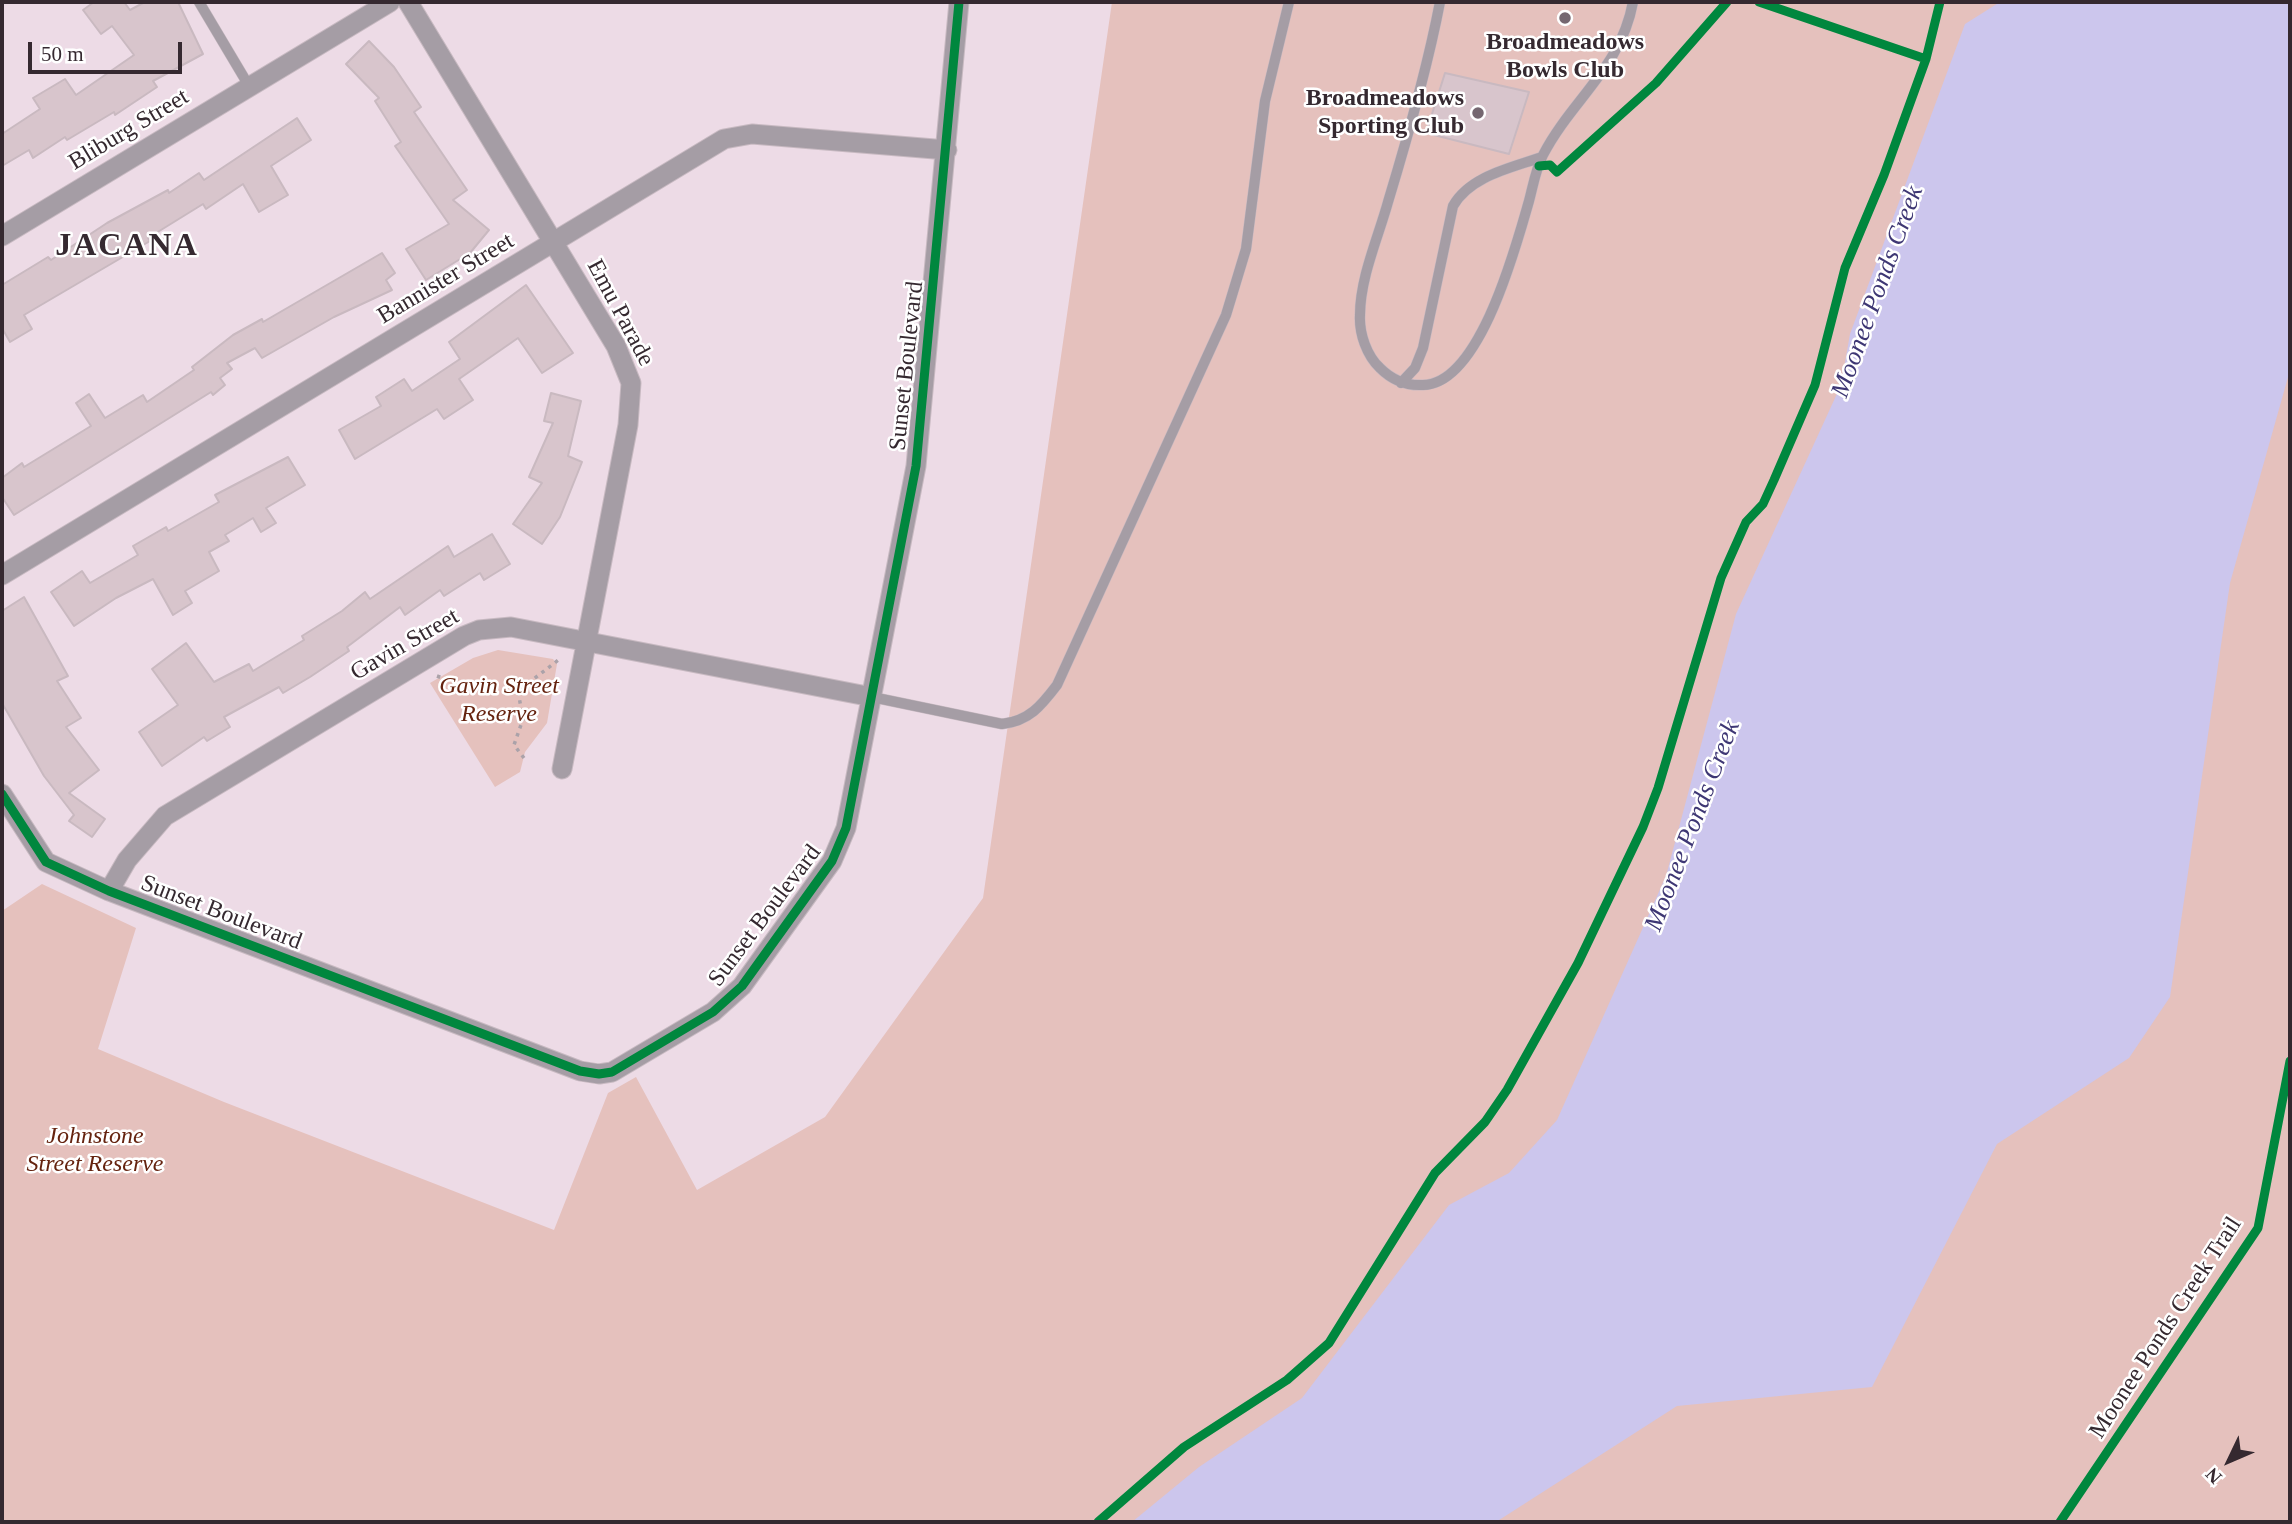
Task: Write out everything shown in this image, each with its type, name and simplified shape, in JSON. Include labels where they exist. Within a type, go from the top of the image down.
[{"type":"street","name":"Bliburg Street","points":[[2,236],[390,2]]},
{"type":"street","name":"Emu Parade","points":[[408,2],[616,346],[631,383],[628,425],[562,769]]},
{"type":"street","name":"Sunset Boulevard","points":[[2,794],[46,862],[109,891],[580,1071],[599,1074],[612,1072],[702,1019],[735,995],[832,861],[846,828],[920,441],[959,2]]},
{"type":"street","name":"Bannister Street","points":[[2,575],[714,145],[735,136],[752,134],[947,150]]},
{"type":"street","name":"Gavin Street","points":[[109,891],[127,860],[165,816],[464,636],[479,630],[511,627],[872,696]]},
{"type":"lane","points":[[199,2],[249,86]]},
{"type":"lane","points":[[872,696],[1002,724],[1018,722],[1032,715],[1056,685],[1226,315],[1246,249],[1265,101],[1289,2]]},
{"type":"lane","points":[[1440,2],[1416,107],[1366,277],[1359,316],[1365,345],[1374,362],[1386,375],[1401,383],[1430,385],[1444,380],[1476,342],[1502,284],[1542,157],[1615,56],[1626,36],[1633,2]]},
{"type":"lane","points":[[1401,383],[1415,368],[1423,348],[1453,206],[1461,192],[1479,181],[1542,157]]},
{"type":"path","points":[[524,758],[514,745],[523,719],[518,691],[561,658]]},
{"type":"path","points":[[437,676],[463,686]]},
{"type":"green space","name":"Johnstone Street Reserve","points":[[1112,2],[2290,2],[2290,1522],[2,1522],[2,911],[42,884],[136,928],[98,1049],[224,1102],[554,1230],[608,1093],[636,1077],[697,1190],[825,1117],[983,898]]},
{"type":"green space","name":"Gavin Street Reserve","points":[[498,650],[553,659],[557,664],[547,723],[525,752],[520,772],[495,787],[430,683],[473,658]]},
{"type":"water","name":"Moonee Ponds Creek","points":[[2000,2],[2290,2],[2290,370],[2230,583],[2170,997],[2129,1058],[1997,1144],[1872,1387],[1677,1406],[1496,1522],[1132,1522],[1199,1467],[1302,1398],[1449,1205],[1509,1173],[1557,1120],[1666,876],[1736,614],[1841,385],[1850,334],[1965,24]]},
{"type":"building","points":[[94,2],[124,2],[130,10],[145,2],[178,2],[203,54],[153,81],[157,87],[115,115],[114,112],[67,140],[65,137],[33,158],[29,150],[2,166],[2,134],[40,109],[33,98],[65,79],[76,95],[134,55],[112,26],[101,34],[83,10]]},
{"type":"building","points":[[369,41],[394,67],[421,107],[414,112],[467,190],[453,200],[489,230],[470,253],[426,280],[406,249],[449,224],[395,146],[401,142],[375,101],[379,98],[346,64]]},
{"type":"building","name":"Broadmeadows Sporting Club","points":[[1445,73],[1529,92],[1509,154],[1426,133]]},
{"type":"building","points":[[297,118],[311,140],[271,166],[288,195],[259,212],[243,184],[206,209],[203,204],[148,238],[150,241],[24,315],[32,329],[10,342],[2,328],[2,285],[48,257],[51,260],[107,223],[168,190],[169,193],[199,173],[204,180]]},
{"type":"building","points":[[382,253],[395,273],[386,280],[392,290],[334,317],[262,358],[255,348],[227,363],[232,369],[220,378],[225,385],[213,395],[211,392],[14,515],[2,497],[2,478],[22,463],[24,467],[91,426],[76,403],[89,394],[105,418],[143,395],[147,402],[194,370],[192,367],[233,335],[262,319],[263,322]]},
{"type":"building","points":[[526,285],[573,353],[542,373],[518,338],[459,379],[473,400],[444,419],[437,409],[355,459],[339,430],[381,406],[376,397],[404,379],[412,391],[460,359],[449,342]]},
{"type":"building","points":[[551,393],[581,401],[568,456],[582,462],[560,517],[542,544],[513,524],[542,483],[529,477],[553,423],[544,421]]},
{"type":"building","points":[[288,457],[305,485],[266,508],[276,523],[261,532],[253,518],[225,535],[229,541],[209,552],[219,571],[185,591],[192,603],[173,615],[153,579],[116,598],[74,626],[51,592],[82,571],[90,583],[138,555],[133,546],[166,527],[168,531],[219,502],[215,495]]},
{"type":"building","points":[[492,534],[510,564],[484,580],[480,573],[444,596],[440,590],[405,615],[400,607],[347,647],[349,651],[310,677],[283,693],[279,687],[224,717],[230,727],[207,741],[204,737],[162,766],[139,732],[178,705],[152,669],[186,643],[214,682],[249,664],[253,671],[304,640],[302,636],[342,611],[365,592],[370,599],[448,546],[454,557]]},
{"type":"building","points":[[24,597],[68,676],[57,681],[81,718],[66,727],[99,770],[69,793],[105,819],[92,837],[69,821],[74,815],[44,776],[2,703],[2,611]]},
{"type":"cycle path","points":[[2,794],[46,862],[109,891],[580,1071],[599,1074],[612,1072],[713,1012],[742,986],[832,861],[846,828],[916,466],[959,2]]},
{"type":"cycle path","points":[[1539,166],[1550,165],[1557,172],[1656,83],[1727,2]]},
{"type":"cycle path","points":[[1759,2],[1926,59]]},
{"type":"cycle path","points":[[1098,1522],[1184,1447],[1287,1380],[1329,1343],[1435,1173],[1485,1122],[1507,1090],[1578,963],[1643,827],[1658,788],[1721,578],[1746,522],[1763,504],[1815,385],[1845,268],[1884,175],[1926,59],[1940,2]]},
{"type":"cycle path","name":"Moonee Ponds Creek Trail","points":[[2060,1522],[2258,1228],[2290,1061]]},
{"type":"place","name":"Broadmeadows Bowls Club","points":[[1565,18]]},
{"type":"place","name":"Broadmeadows Sporting Club","points":[[1478,113]]},
{"type":"district","name":"JACANA","points":[[127,247]]}]
